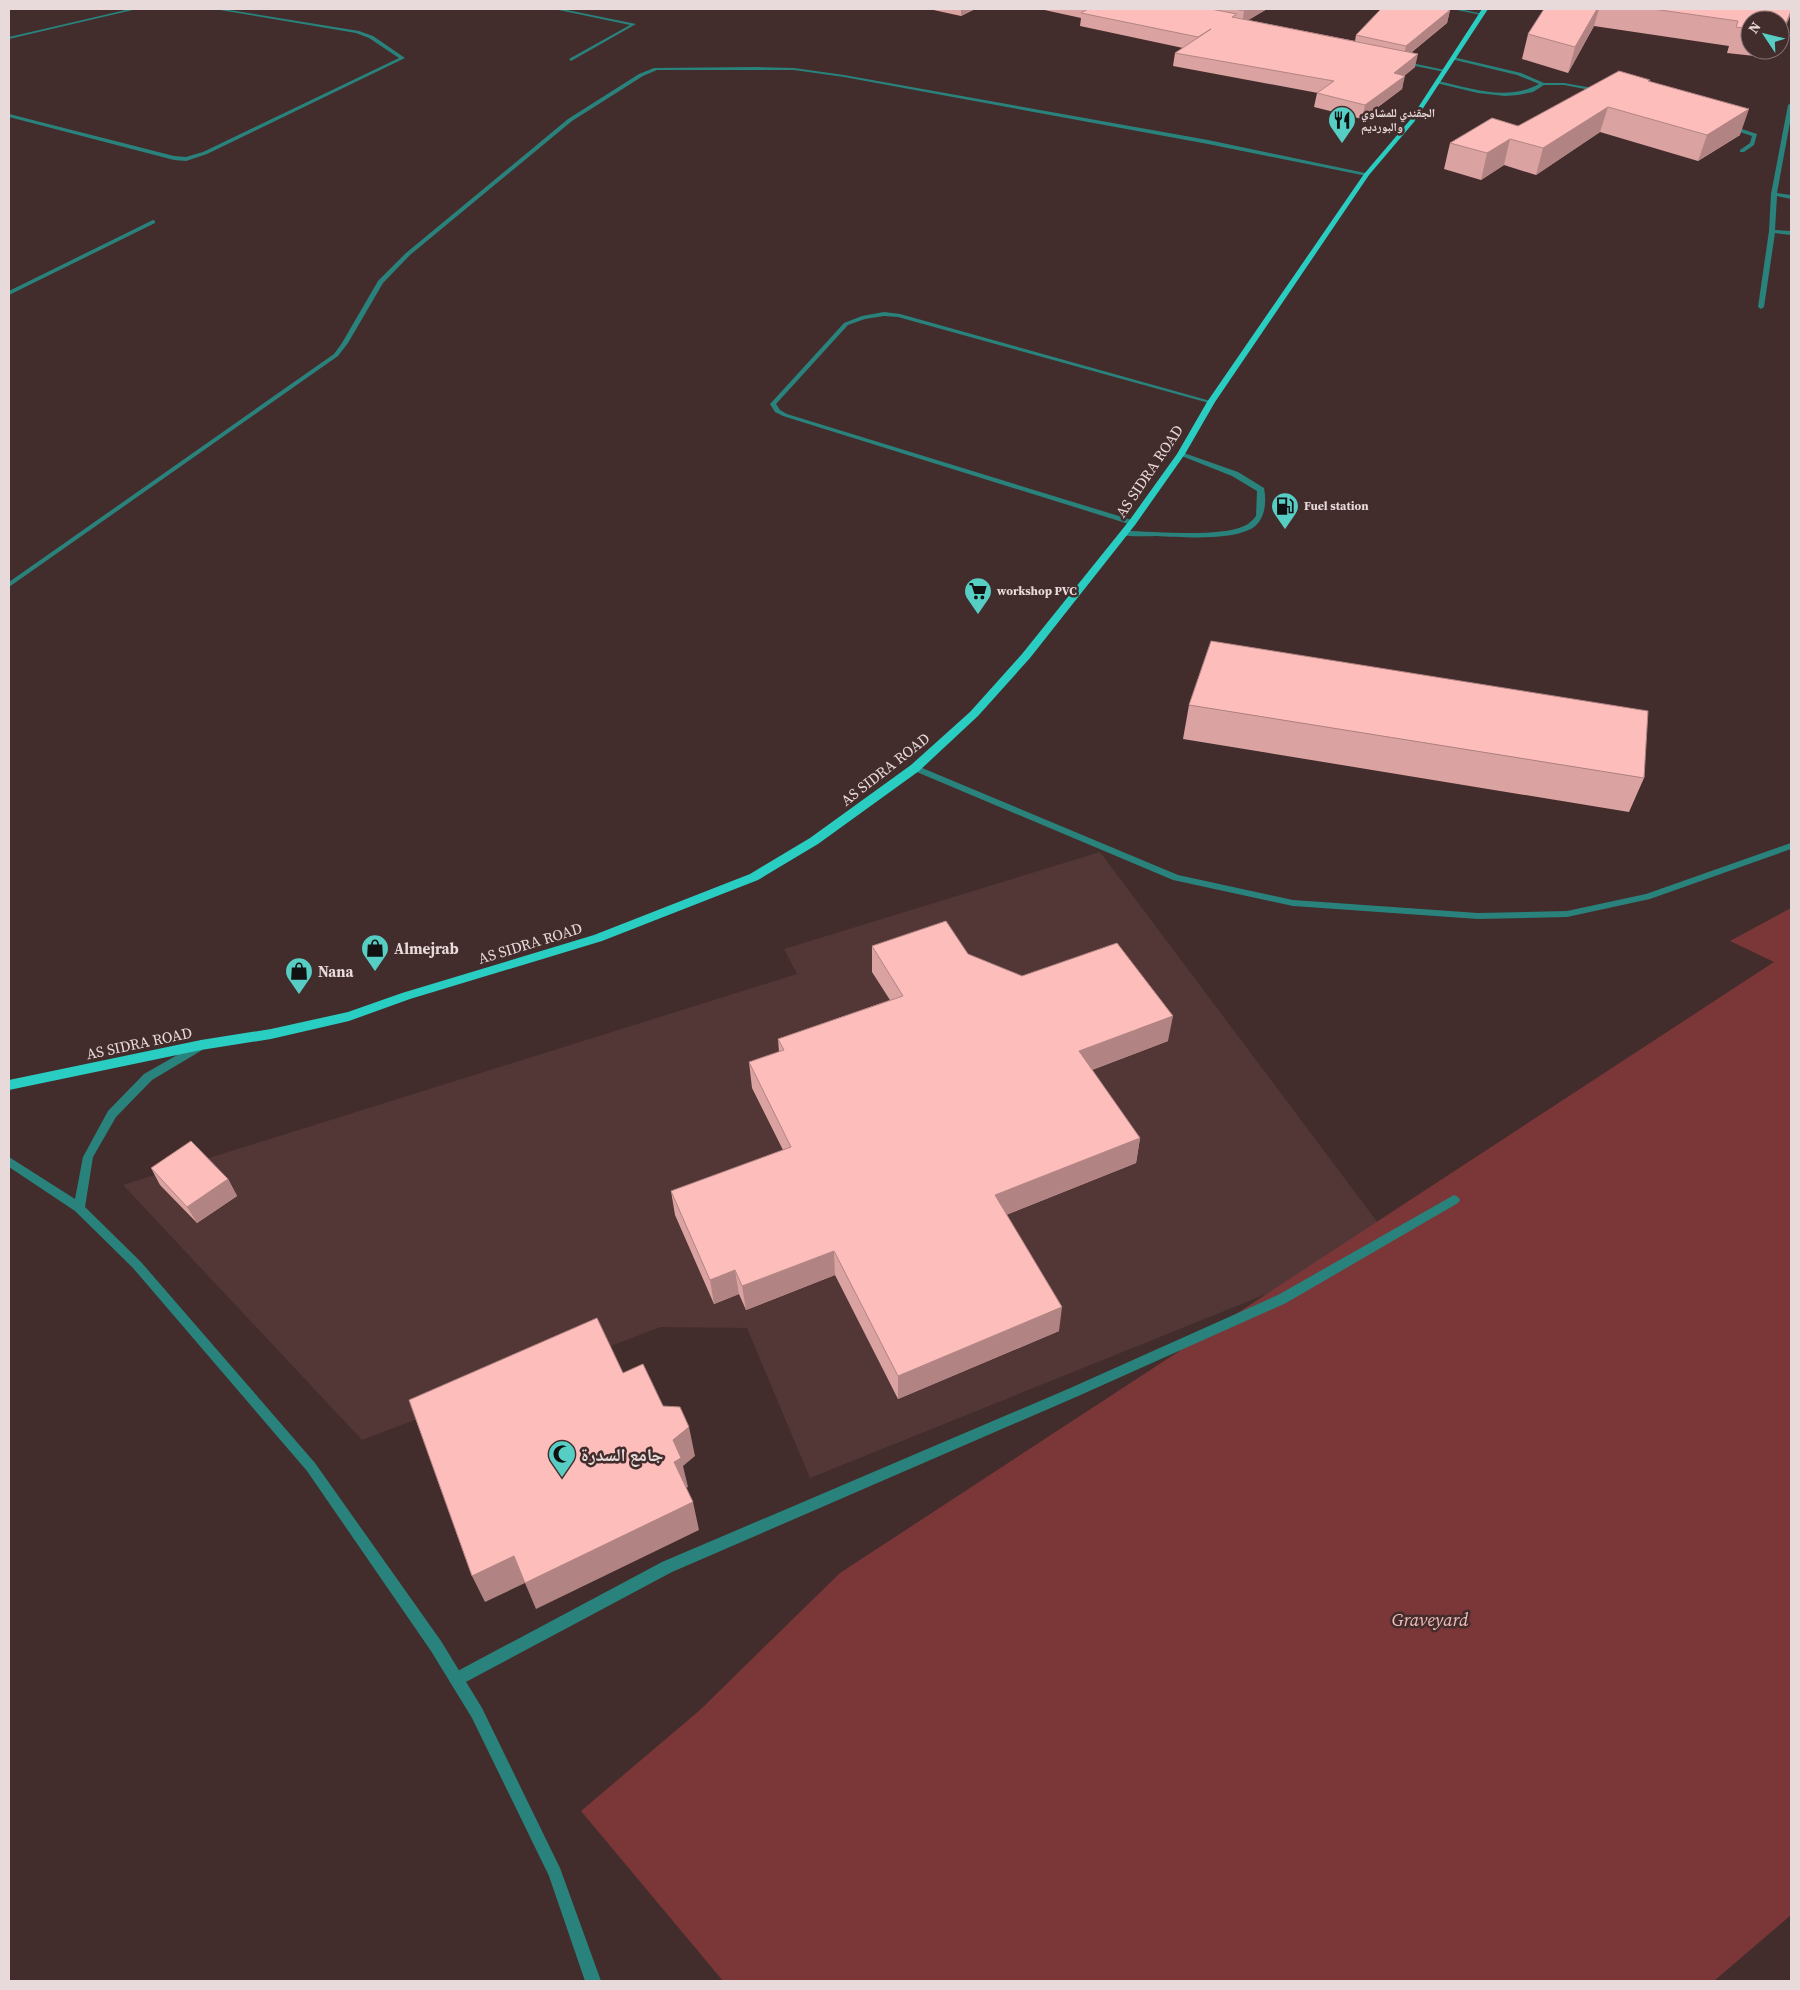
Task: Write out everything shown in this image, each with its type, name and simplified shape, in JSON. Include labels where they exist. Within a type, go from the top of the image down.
[{"type":"main road","name":"AS SIDRA ROAD","points":[[9,1084],[201,1045],[271,1034],[349,1016],[424,990],[598,938],[754,877],[814,841],[915,768],[974,714],[1026,656],[1132,523],[1181,454],[1211,402],[1367,174],[1412,121],[1483,12]]},
{"type":"street","points":[[9,38],[135,9]]},
{"type":"street","points":[[9,116],[174,158],[186,159],[214,148],[403,58],[371,37],[357,32],[216,9]]},
{"type":"street","points":[[556,9],[634,24],[571,60]]},
{"type":"street","points":[[1454,9],[1483,12]]},
{"type":"street","points":[[1453,58],[1519,74],[1543,84],[1564,84],[1609,92]]},
{"type":"street","points":[[1396,60],[1445,71]]},
{"type":"street","points":[[9,585],[336,355],[345,344],[380,282],[408,254],[570,120],[641,75],[656,69],[794,69],[844,76],[1208,142],[1367,174]]},
{"type":"street","points":[[1438,82],[1506,96],[1534,91],[1543,84]]},
{"type":"street","points":[[1761,307],[1772,231],[1774,194],[1789,129],[1791,105]]},
{"type":"street","points":[[1723,124],[1755,135],[1752,144],[1742,151]]},
{"type":"street","points":[[1774,194],[1791,197]]},
{"type":"street","points":[[9,293],[153,222]]},
{"type":"street","points":[[1772,231],[1791,233]]},
{"type":"street","points":[[1132,523],[785,415],[777,411],[773,404],[846,324],[864,317],[884,314],[898,314],[1211,402]]},
{"type":"street","points":[[1124,533],[1215,533],[1248,527],[1260,516],[1261,490],[1235,474],[1181,454]]},
{"type":"street","points":[[915,768],[1176,878],[1292,903],[1478,916],[1567,914],[1647,898],[1791,846]]},
{"type":"street","points":[[79,1208],[88,1157],[112,1114],[148,1077],[201,1045]]},
{"type":"street","points":[[9,1161],[79,1208],[136,1265],[311,1466],[436,1646],[477,1713],[555,1873],[593,1981]]},
{"type":"street","points":[[457,1679],[667,1567],[1062,1397],[1282,1299],[1454,1200]]},
{"type":"shaded area","points":[[1100,852],[1393,1243],[810,1478],[747,1328],[661,1327],[362,1440],[123,1185],[797,974],[784,949]]},
{"type":"green space","name":"Graveyard","points":[[1791,908],[1791,1915],[1714,1981],[723,1981],[581,1811],[700,1710],[840,1573],[1774,962],[1730,941]]},
{"type":"building","points":[[1088,9],[1211,9],[1237,14],[1232,17],[1418,54],[1394,73],[1405,76],[1365,105],[1317,93],[1334,81],[1175,53],[1211,29],[1198,37],[1081,13]]},
{"type":"building","points":[[1381,9],[1450,10],[1406,46],[1356,35]]},
{"type":"building","points":[[1544,9],[1597,9],[1575,47],[1528,34]]},
{"type":"building","points":[[1653,9],[1791,9],[1790,13],[1790,10],[1740,10],[1740,28],[1736,27],[1738,21]]},
{"type":"building","points":[[1619,71],[1749,109],[1707,135],[1608,107],[1543,148],[1510,139],[1487,153],[1450,143],[1492,118],[1518,126]]},
{"type":"building","points":[[1211,641],[1648,711],[1644,778],[1189,705]]},
{"type":"building","points":[[946,921],[968,954],[1022,976],[1117,943],[1173,1016],[1079,1051],[1140,1138],[995,1195],[1062,1307],[898,1376],[834,1251],[742,1286],[735,1270],[710,1280],[671,1191],[791,1147],[749,1062],[784,1050],[778,1039],[903,996],[872,946]]},
{"type":"building","points":[[191,1141],[228,1179],[187,1207],[151,1168]]},
{"type":"building","name":"جامع السدرة","points":[[597,1318],[623,1373],[643,1364],[663,1406],[680,1407],[689,1427],[673,1440],[681,1458],[674,1462],[693,1502],[525,1583],[514,1556],[472,1576],[409,1400]]},
{"type":"place","name":"الجقندي للمشاوي والبورديم","points":[[1342,144]]},
{"type":"place","name":"Fuel station","points":[[1285,530]]},
{"type":"place","name":"workshop PVC","points":[[978,615]]},
{"type":"place","name":"Almejrab","points":[[375,972]]},
{"type":"place","name":"Nana","points":[[299,995]]},
{"type":"place","name":"جامع السدرة","points":[[562,1478]]}]
